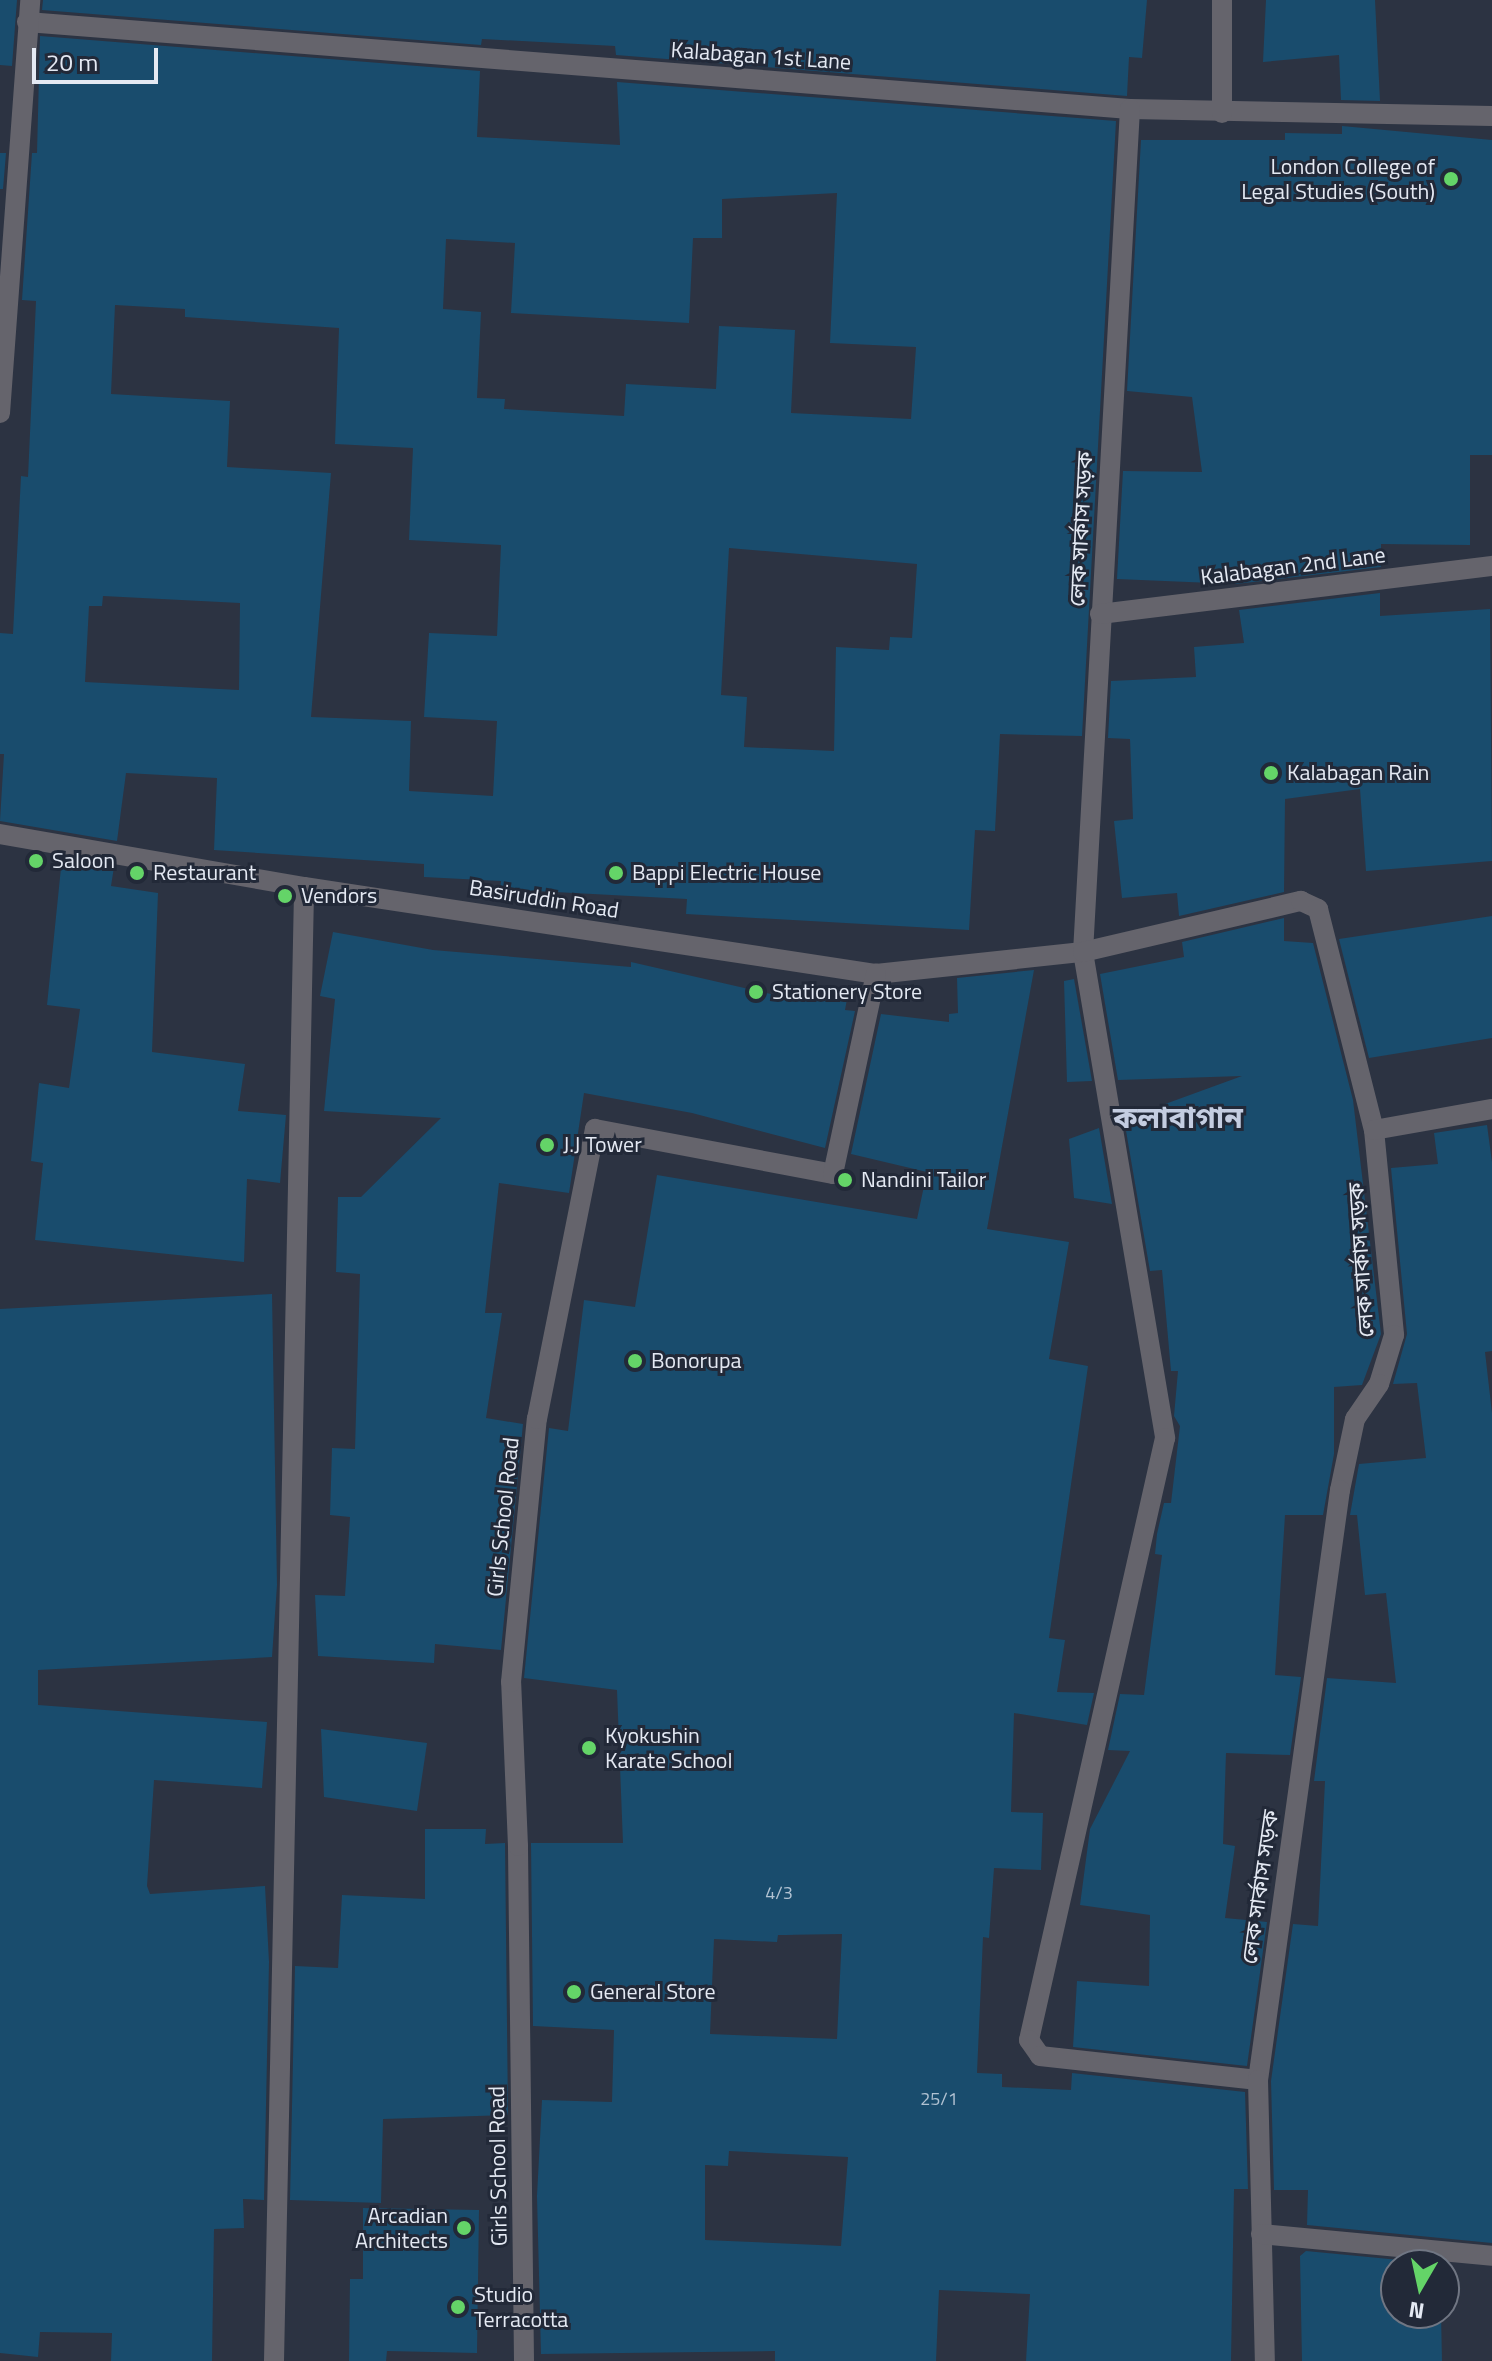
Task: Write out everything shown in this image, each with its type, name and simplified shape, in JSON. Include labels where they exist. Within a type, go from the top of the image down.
[{"type":"street","points":[[0,413],[2,336],[30,0]]},
{"type":"street","points":[[1222,0],[1222,113]]},
{"type":"street","name":"Kalabagan 1st Lane","points":[[27,22],[1130,109],[1492,116]]},
{"type":"street","name":"লেক সার্কাস সড়ক","points":[[1130,109],[1083,952],[1165,1438],[1030,2048],[1056,2058],[1258,2080]]},
{"type":"street","name":"Kalabagan 2nd Lane","points":[[1100,614],[1492,566]]},
{"type":"street","name":"Basiruddin Road","points":[[0,834],[304,887],[876,974],[1083,952]]},
{"type":"street","points":[[274,2361],[304,887]]},
{"type":"street","name":"লেক সার্কাস সড়ক","points":[[1083,952],[1301,901],[1312,905],[1318,909],[1374,1130],[1394,1335],[1379,1384],[1355,1419],[1340,1490],[1258,2080],[1265,2361]]},
{"type":"street","name":"Girls School Road","points":[[524,2361],[518,1846],[511,1682],[537,1419],[595,1129],[833,1174],[876,974]]},
{"type":"street","points":[[1374,1130],[1492,1109]]},
{"type":"street","points":[[1261,2234],[1492,2256]]},
{"type":"building","points":[[0,0],[17,0],[12,66],[0,65]]},
{"type":"building","points":[[43,0],[1147,0],[1142,58],[1129,57],[1127,96],[616,55],[615,46],[482,39],[481,45],[42,10]]},
{"type":"building","points":[[1266,0],[1375,0],[1380,101],[1341,100],[1339,55],[1263,62]]},
{"type":"building","points":[[40,36],[480,71],[477,137],[620,145],[617,82],[1116,121],[1082,736],[1000,734],[995,831],[975,830],[969,930],[686,914],[687,899],[500,889],[501,881],[424,877],[424,864],[214,850],[217,778],[126,773],[117,841],[0,821],[4,754],[0,754],[0,633],[13,634],[21,476],[28,477],[36,301],[22,300],[32,153],[37,153]],"holes":[[[837,193],[830,343],[916,347],[911,419],[791,413],[795,330],[719,326],[716,389],[626,384],[624,416],[504,409],[505,399],[477,398],[481,312],[443,309],[446,239],[515,243],[511,313],[689,323],[693,238],[722,238],[722,199]],[[115,305],[185,309],[185,317],[339,328],[335,444],[413,448],[409,540],[501,545],[497,636],[429,633],[424,717],[497,721],[493,796],[409,791],[411,721],[311,717],[331,473],[227,467],[230,401],[111,394]],[[729,548],[917,564],[912,638],[890,637],[889,650],[836,647],[834,751],[744,747],[747,697],[721,695]],[[103,596],[240,603],[239,690],[85,682],[89,606],[102,606]]]},
{"type":"building","points":[[1342,126],[1492,140],[1492,455],[1470,455],[1470,545],[1381,544],[1381,567],[1236,584],[1117,579],[1123,471],[1202,472],[1192,397],[1127,391],[1141,140],[1285,140],[1285,133],[1342,134]]},
{"type":"building","points":[[0,153],[6,153],[3,189],[0,189]]},
{"type":"building","points":[[1380,593],[1380,616],[1490,609],[1492,861],[1366,871],[1360,789],[1285,799],[1284,892],[1179,916],[1177,893],[1122,898],[1114,821],[1133,819],[1130,739],[1108,738],[1111,681],[1196,677],[1194,647],[1244,643],[1239,610]]},
{"type":"building","points":[[62,858],[114,867],[111,886],[158,893],[152,1052],[245,1064],[238,1111],[286,1115],[280,1183],[247,1179],[244,1262],[35,1240],[43,1163],[31,1161],[39,1083],[69,1088],[80,1009],[47,1005]]},
{"type":"building","points":[[1492,916],[1492,1038],[1369,1058],[1339,939]]},
{"type":"building","points":[[1284,918],[1284,941],[1313,943],[1353,1100],[1381,1334],[1362,1385],[1334,1387],[1334,1454],[1323,1515],[1285,1515],[1275,1675],[1301,1677],[1290,1755],[1226,1753],[1223,1844],[1235,1846],[1225,1918],[1267,1922],[1247,2066],[1073,2047],[1077,1981],[1149,1986],[1150,1915],[1080,1905],[1090,1829],[1130,1751],[1108,1750],[1120,1694],[1144,1695],[1162,1555],[1155,1554],[1157,1534],[1164,1503],[1171,1503],[1180,1426],[1174,1416],[1178,1371],[1171,1371],[1162,1270],[1150,1271],[1124,1119],[1242,1076],[1118,1080],[1100,974],[1184,957],[1182,942]]},
{"type":"building","points":[[333,932],[433,950],[631,967],[631,962],[784,997],[785,988],[847,999],[845,1010],[855,1011],[825,1148],[692,1113],[584,1093],[569,1193],[499,1183],[485,1313],[502,1313],[486,1418],[523,1424],[501,1650],[435,1644],[434,1663],[318,1656],[315,1595],[345,1596],[350,1517],[330,1515],[332,1448],[355,1449],[360,1274],[336,1272],[338,1197],[361,1197],[441,1118],[324,1111],[335,999],[320,996]]},
{"type":"building","points":[[1034,970],[987,1229],[1069,1242],[1049,1359],[1088,1366],[1049,1638],[1065,1640],[1057,1692],[1094,1693],[1087,1725],[1014,1713],[1011,1812],[1043,1813],[1041,1870],[994,1868],[989,1938],[983,1937],[977,2073],[1002,2074],[1002,2087],[1071,2090],[1072,2073],[1245,2092],[1248,2189],[1234,2189],[1231,2361],[1026,2361],[1030,2294],[939,2290],[936,2361],[775,2361],[775,2351],[541,2354],[537,2196],[542,2100],[612,2102],[614,2030],[533,2026],[531,1843],[623,1843],[617,1690],[524,1678],[549,1428],[568,1431],[584,1300],[635,1307],[657,1175],[917,1219],[927,1172],[851,1154],[881,1014],[949,1022],[949,1014],[958,1013],[957,978]],"holes":[[[842,1934],[837,2039],[710,2034],[714,1939],[777,1942],[778,1935]],[[729,2151],[848,2157],[841,2246],[705,2240],[705,2165],[728,2166]]]},
{"type":"building","points":[[1074,979],[1092,1081],[1067,1082],[1064,981]]},
{"type":"building","points":[[1487,1125],[1492,1162],[1492,1351],[1485,1352],[1492,1413],[1492,2243],[1307,2225],[1308,2190],[1274,2190],[1271,2081],[1293,1924],[1318,1926],[1325,1781],[1314,1781],[1327,1678],[1396,1683],[1386,1593],[1365,1595],[1357,1515],[1350,1515],[1359,1464],[1426,1458],[1417,1383],[1393,1384],[1407,1334],[1391,1168],[1438,1164],[1434,1133]]},
{"type":"building","points":[[1099,1128],[1112,1204],[1074,1198],[1069,1139]]},
{"type":"building","points":[[272,1294],[277,1585],[272,1657],[38,1670],[38,1705],[267,1722],[262,1788],[154,1780],[147,1886],[150,1894],[265,1886],[269,1962],[264,2200],[243,2199],[244,2228],[214,2229],[212,2361],[111,2361],[112,2333],[40,2332],[38,2357],[0,2353],[0,1309]]},
{"type":"building","points":[[321,1729],[427,1743],[417,1811],[324,1797]]},
{"type":"building","points":[[425,1829],[486,1829],[485,1844],[505,1843],[508,2115],[383,2119],[381,2203],[290,2200],[295,1966],[338,1968],[342,1895],[425,1899]]},
{"type":"building","points":[[363,2208],[479,2210],[477,2353],[387,2351],[386,2361],[349,2361],[350,2279],[363,2279]]},
{"type":"building","points":[[1306,2251],[1380,2258],[1380,2329],[1441,2329],[1442,2361],[1302,2361],[1300,2256]]},
{"type":"place","name":"London College of Legal Studies (South)","points":[[1451,179]]},
{"type":"place","name":"Kalabagan Rain","points":[[1271,773]]},
{"type":"place","name":"Saloon","points":[[36,861]]},
{"type":"place","name":"Restaurant","points":[[137,873]]},
{"type":"place","name":"Bappi Electric House","points":[[616,873]]},
{"type":"place","name":"Vendors","points":[[285,896]]},
{"type":"place","name":"Stationery Store","points":[[756,992]]},
{"type":"place","name":"J.J Tower","points":[[547,1145]]},
{"type":"place","name":"Nandini Tailor","points":[[845,1180]]},
{"type":"place","name":"Bonorupa","points":[[635,1361]]},
{"type":"place","name":"Kyokushin Karate School","points":[[589,1748]]},
{"type":"place","name":"General Store","points":[[574,1992]]},
{"type":"place","name":"Arcadian Architects","points":[[464,2228]]},
{"type":"place","name":"Studio Terracotta","points":[[458,2307]]},
{"type":"district","name":"কলাবাগান","points":[[1178,1117]]}]
